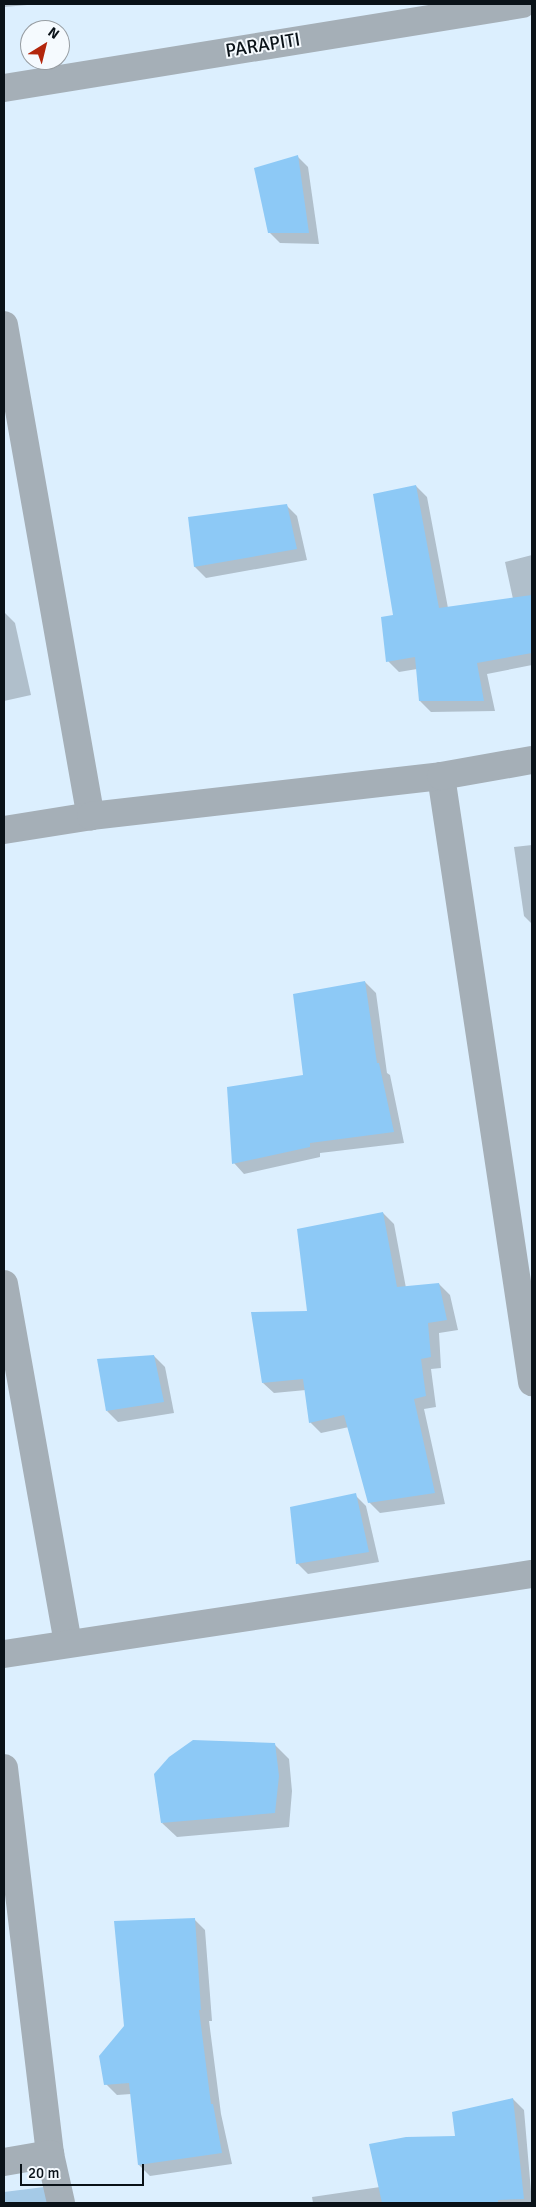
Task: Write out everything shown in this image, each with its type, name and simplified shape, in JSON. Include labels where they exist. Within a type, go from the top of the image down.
[{"type":"street","name":"PARAPITI","points":[[4,88],[522,4]]},
{"type":"street","points":[[4,325],[91,816]]},
{"type":"street","points":[[4,830],[91,816],[441,776],[532,760]]},
{"type":"street","points":[[441,776],[532,1382]]},
{"type":"street","points":[[4,1284],[68,1643]]},
{"type":"street","points":[[4,1654],[532,1574]]},
{"type":"street","points":[[4,1768],[50,2154],[61,2203]]},
{"type":"street","points":[[4,2162],[50,2154]]},
{"type":"shaded area","points":[[68,2184],[71,2203],[4,2203],[4,2192]]},
{"type":"building","points":[[298,155],[309,233],[268,233],[254,168]]},
{"type":"building","points":[[416,485],[439,608],[532,595],[532,653],[477,663],[484,701],[419,701],[415,657],[386,662],[381,617],[393,615],[373,494]]},
{"type":"building","points":[[287,504],[297,549],[194,567],[188,517]]},
{"type":"building","points":[[365,981],[377,1063],[379,1063],[394,1132],[310,1143],[310,1147],[232,1164],[227,1087],[303,1075],[293,994]]},
{"type":"building","points":[[383,1212],[397,1287],[439,1283],[447,1320],[428,1323],[431,1357],[421,1359],[426,1396],[414,1399],[435,1493],[368,1503],[344,1415],[309,1423],[303,1379],[262,1383],[251,1312],[307,1311],[297,1229]]},
{"type":"building","points":[[154,1355],[164,1402],[106,1411],[97,1359]]},
{"type":"building","points":[[356,1493],[369,1552],[296,1564],[290,1507]]},
{"type":"building","points":[[193,1740],[275,1743],[279,1776],[275,1813],[161,1823],[154,1774],[169,1757]]},
{"type":"building","points":[[195,1918],[201,2010],[199,2010],[211,2104],[213,2104],[222,2153],[138,2165],[129,2083],[104,2085],[99,2056],[124,2026],[114,1921]]},
{"type":"building","points":[[513,2098],[524,2199],[498,2200],[498,2203],[382,2203],[369,2144],[406,2137],[455,2136],[452,2112]]}]
